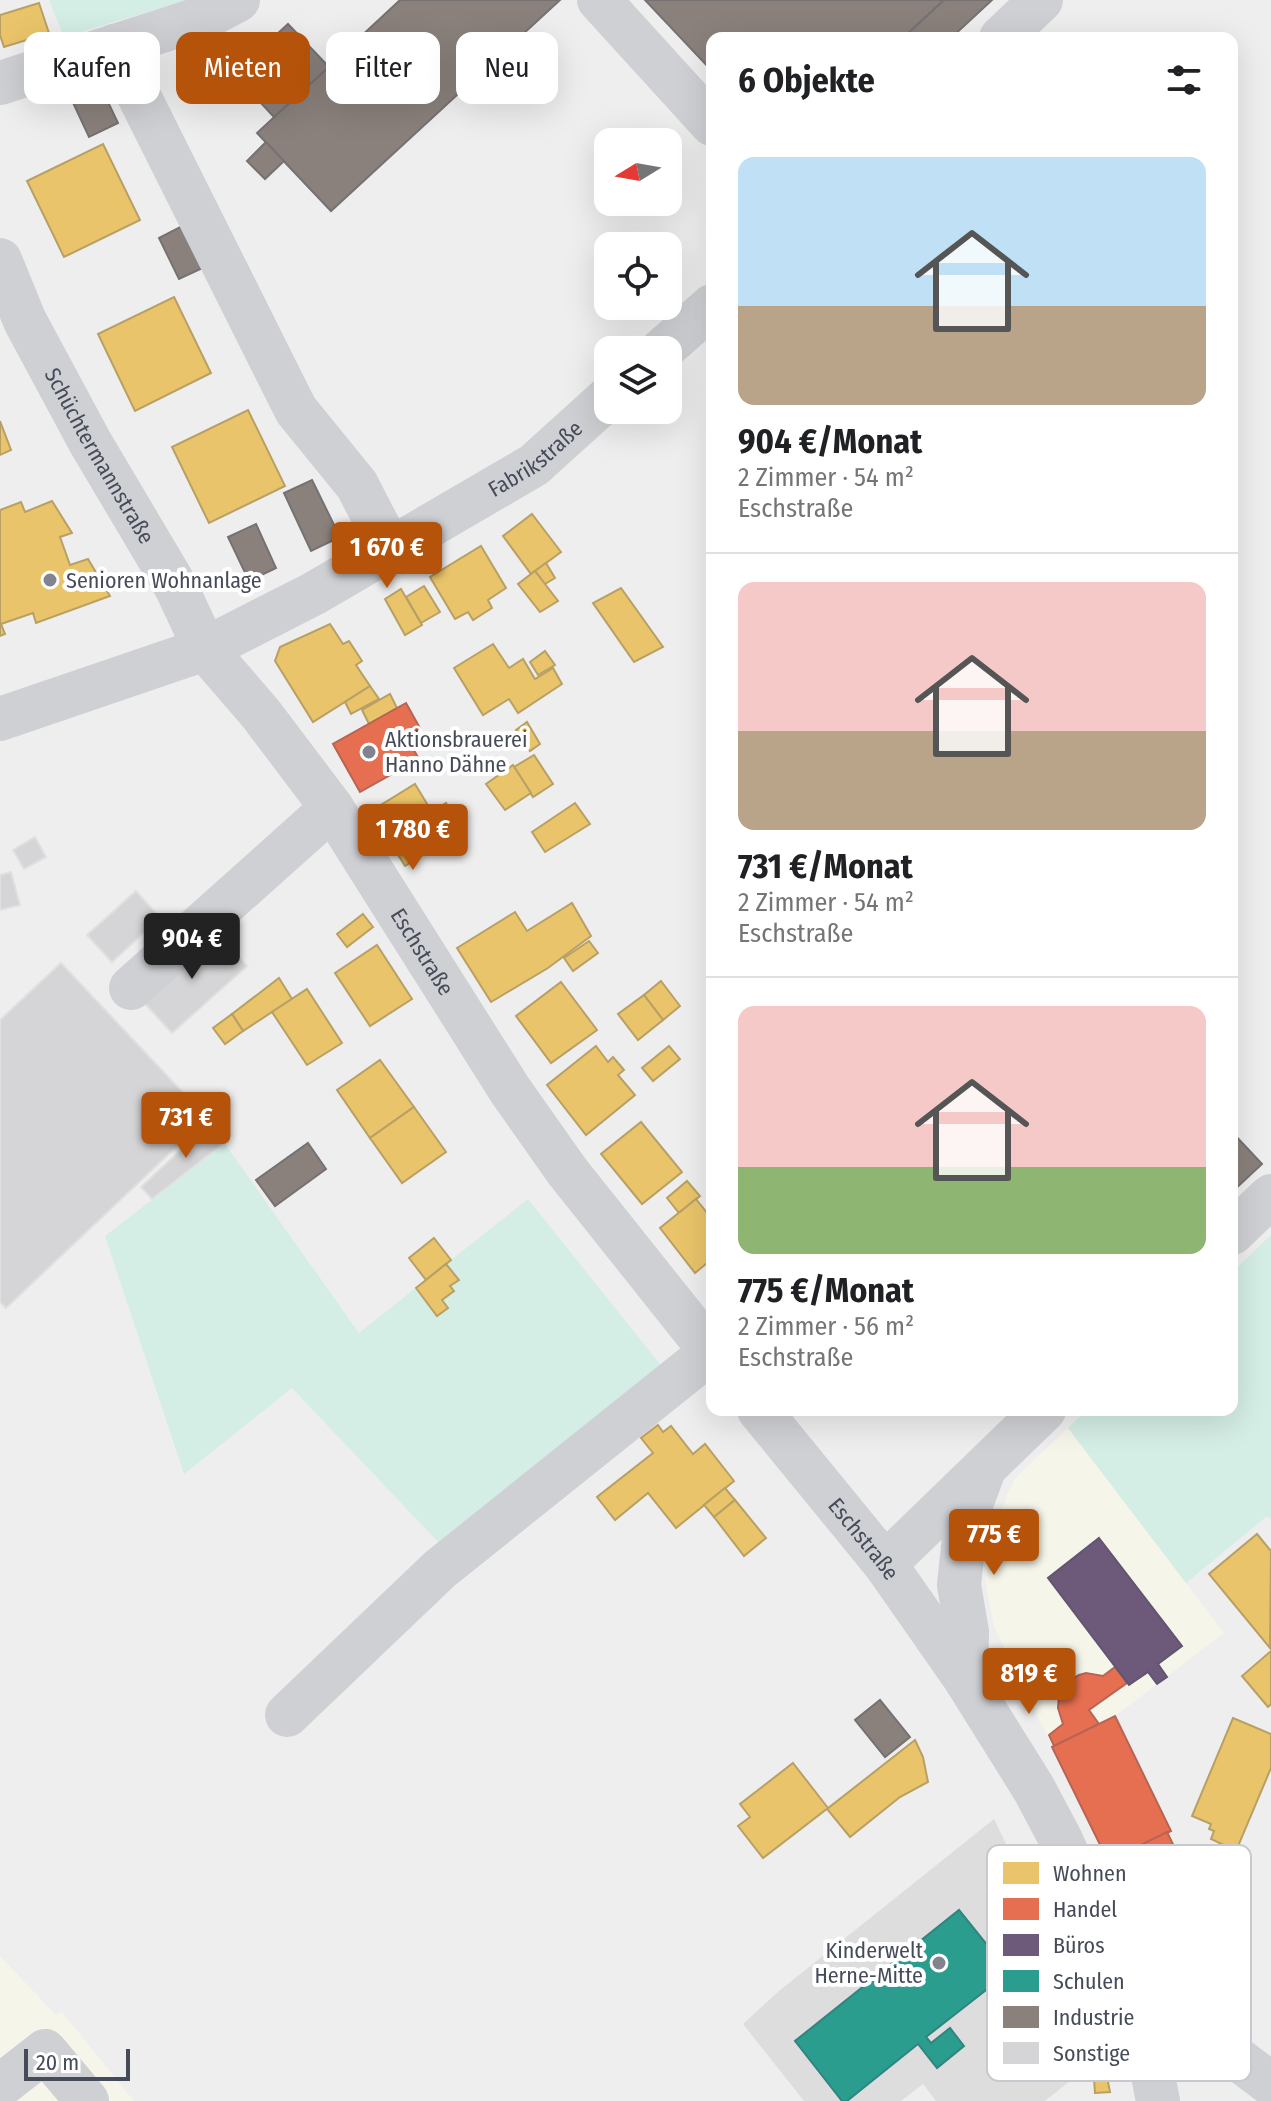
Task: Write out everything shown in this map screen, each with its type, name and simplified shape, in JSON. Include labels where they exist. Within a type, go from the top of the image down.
[{"type":"street","points":[[158,32],[208,16],[238,0]]},
{"type":"street","points":[[599,0],[706,117]]},
{"type":"street","points":[[1007,32],[1041,0]]},
{"type":"street","points":[[0,83],[24,75]]},
{"type":"street","points":[[143,104],[296,410],[357,485],[390,549]]},
{"type":"street","name":"Schüchtermannstraße","points":[[0,260],[25,321],[90,442],[176,587],[205,649]]},
{"type":"street","points":[[678,336],[706,311]]},
{"type":"street","name":"Fabrikstraße","points":[[205,649],[313,594],[534,465],[594,411]]},
{"type":"street","points":[[0,719],[205,649]]},
{"type":"street","name":"Eschstraße","points":[[205,649],[261,714],[332,808],[510,1090],[567,1171],[706,1345]]},
{"type":"street","points":[[131,988],[332,808]]},
{"type":"street","points":[[1238,1227],[1271,1196]]},
{"type":"street","points":[[287,1715],[440,1569],[706,1357]]},
{"type":"street","name":"Eschstraße","points":[[764,1416],[885,1564],[966,1680],[1034,1789],[1063,1845]]},
{"type":"street","points":[[885,1564],[1038,1416]]},
{"type":"street","points":[[966,1680],[967,1632],[959,1585],[962,1547],[966,1518],[985,1466]]},
{"type":"street","points":[[0,2086],[45,2051],[87,2101]]},
{"type":"street","name":"Eschstraße","points":[[1154,2081],[1158,2101]]},
{"type":"shaded area","points":[[1068,1428],[1224,1633],[1115,1716],[1175,1845],[1101,1845],[994,1627],[985,1578],[986,1558],[1016,1477]]},
{"type":"shaded area","name":"Kinderwelt Herne-Mitte","points":[[994,1819],[1007,1845],[987,1845],[987,2081],[1070,2081],[1045,2101],[936,2101],[923,2084],[901,2101],[804,2101],[743,2024],[779,1991]]},
{"type":"shaded area","points":[[0,1956],[56,2015],[62,2012],[134,2101],[0,2101]]},
{"type":"green space","points":[[49,0],[187,0],[81,32],[62,32]]},
{"type":"green space","points":[[225,1144],[359,1333],[528,1199],[663,1368],[439,1543],[292,1388],[184,1474],[105,1236]]},
{"type":"green space","points":[[1271,1235],[1271,1520],[1267,1516],[1186,1583],[1068,1428],[1081,1416],[1238,1416],[1238,1266]]},
{"type":"building: Wohnen","points":[[39,3],[49,32],[24,32],[24,41],[4,47],[0,35],[0,15]]},
{"type":"building: Wohnen","points":[[103,144],[140,220],[64,257],[27,181]]},
{"type":"building: Wohnen","points":[[174,297],[211,373],[135,411],[98,334]]},
{"type":"building: Wohnen","points":[[248,410],[285,486],[209,523],[172,447]]},
{"type":"building: Wohnen","points":[[0,421],[11,450],[0,455]]},
{"type":"building: Wohnen","name":"Senioren Wohnanlage","points":[[52,501],[72,533],[60,537],[70,565],[88,559],[110,596],[36,623],[33,613],[1,624],[5,634],[0,636],[0,510],[21,502],[25,512]]},
{"type":"building: Wohnen","points":[[532,514],[561,552],[531,574],[503,536]]},
{"type":"building: Wohnen","points":[[481,546],[506,588],[488,600],[492,608],[473,620],[468,612],[455,619],[430,577]]},
{"type":"building: Wohnen","points":[[546,563],[555,578],[545,584],[535,571]]},
{"type":"building: Wohnen","points":[[535,571],[558,601],[540,612],[518,584]]},
{"type":"building: Wohnen","points":[[424,586],[440,612],[421,623],[406,597]]},
{"type":"building: Wohnen","points":[[621,588],[663,647],[634,662],[593,603]]},
{"type":"building: Wohnen","points":[[401,589],[422,625],[405,635],[385,599]]},
{"type":"building: Wohnen","points":[[330,624],[343,644],[349,641],[362,661],[356,665],[370,686],[313,722],[275,661],[280,647]]},
{"type":"building: Wohnen","points":[[493,644],[509,668],[523,659],[535,679],[553,668],[562,684],[518,713],[509,699],[483,715],[454,668]]},
{"type":"building: Wohnen","points":[[545,651],[555,665],[538,675],[530,662]]},
{"type":"building: Wohnen","points":[[370,686],[379,699],[351,714],[345,702]]},
{"type":"building: Wohnen","points":[[390,694],[397,708],[369,724],[362,710]]},
{"type":"building: Wohnen","points":[[527,722],[540,744],[530,751],[516,730]]},
{"type":"building: Wohnen","points":[[534,755],[553,784],[533,797],[514,767]]},
{"type":"building: Wohnen","points":[[513,765],[531,793],[505,810],[486,784]]},
{"type":"building: Wohnen","points":[[415,784],[432,812],[446,803],[458,823],[444,832],[449,839],[405,866],[371,811]]},
{"type":"building: Wohnen","points":[[575,803],[590,824],[545,852],[532,832]]},
{"type":"building: Wohnen","points":[[572,903],[591,936],[548,968],[491,1002],[457,948],[515,912],[527,931]]},
{"type":"building: Wohnen","points":[[363,914],[373,927],[347,947],[337,934]]},
{"type":"building: Wohnen","points":[[589,941],[598,953],[573,971],[564,958]]},
{"type":"building: Wohnen","points":[[377,945],[412,999],[370,1026],[335,973]]},
{"type":"building: Wohnen","points":[[279,978],[292,999],[243,1031],[232,1014]]},
{"type":"building: Wohnen","points":[[661,981],[680,1006],[663,1020],[644,995]]},
{"type":"building: Wohnen","points":[[561,982],[597,1030],[551,1063],[516,1016]]},
{"type":"building: Wohnen","points":[[307,989],[342,1043],[307,1065],[272,1012]]},
{"type":"building: Wohnen","points":[[644,995],[663,1020],[638,1040],[618,1014]]},
{"type":"building: Wohnen","points":[[232,1014],[243,1031],[225,1044],[213,1028]]},
{"type":"building: Wohnen","points":[[596,1046],[608,1062],[613,1057],[624,1070],[618,1075],[635,1095],[586,1135],[547,1085]]},
{"type":"building: Wohnen","points":[[669,1046],[680,1059],[653,1081],[642,1068]]},
{"type":"building: Wohnen","points":[[380,1060],[414,1107],[370,1138],[337,1090]]},
{"type":"building: Wohnen","points":[[414,1107],[446,1152],[402,1183],[370,1138]]},
{"type":"building: Wohnen","points":[[641,1122],[682,1172],[642,1204],[601,1154]]},
{"type":"building: Wohnen","points":[[687,1181],[700,1196],[679,1213],[667,1198]]},
{"type":"building: Wohnen","points":[[696,1199],[706,1212],[706,1264],[695,1273],[660,1228]]},
{"type":"building: Wohnen","points":[[434,1238],[451,1260],[426,1280],[409,1258]]},
{"type":"building: Wohnen","points":[[446,1264],[459,1280],[450,1286],[454,1291],[442,1300],[448,1308],[437,1316],[416,1288]]},
{"type":"building: Wohnen","points":[[658,1425],[663,1432],[671,1426],[693,1454],[705,1444],[734,1481],[676,1528],[648,1493],[615,1520],[597,1497],[653,1453],[641,1438]]},
{"type":"building: Wohnen","points":[[725,1488],[735,1500],[714,1517],[704,1505]]},
{"type":"building: Wohnen","points":[[735,1500],[766,1538],[744,1556],[714,1517]]},
{"type":"building: Wohnen","points":[[1257,1534],[1271,1551],[1270,1648],[1209,1574]]},
{"type":"building: Wohnen","points":[[1271,1651],[1271,1704],[1268,1707],[1242,1676]]},
{"type":"building: Wohnen","points":[[1233,1718],[1271,1734],[1271,1768],[1239,1845],[1224,1845],[1211,1839],[1214,1831],[1209,1829],[1211,1824],[1192,1816]]},
{"type":"building: Wohnen","points":[[915,1740],[923,1757],[928,1782],[900,1797],[850,1837],[827,1809]]},
{"type":"building: Wohnen","points":[[793,1763],[828,1808],[763,1858],[738,1826],[750,1817],[740,1804]]},
{"type":"building: Wohnen","points":[[1094,2081],[1108,2081],[1110,2092],[1095,2093]]},
{"type":"building: Handel","points":[[406,703],[420,728],[406,736],[419,759],[360,792],[333,744]]},
{"type":"building: Handel","points":[[1115,1667],[1127,1683],[1089,1710],[1099,1724],[1054,1746],[1049,1735],[1063,1724],[1058,1708],[1063,1688],[1079,1675],[1103,1676]]},
{"type":"building: Handel","points":[[1115,1716],[1171,1831],[1142,1845],[1100,1845],[1052,1747]]},
{"type":"building: Handel","points":[[1167,1832],[1173,1845],[1141,1845]]},
{"type":"building: Büros","points":[[1099,1538],[1182,1646],[1158,1664],[1167,1677],[1157,1684],[1148,1672],[1129,1685],[1048,1578]]},
{"type":"building: Schulen","points":[[959,1910],[987,1945],[987,1989],[926,2037],[931,2043],[950,2028],[964,2046],[937,2068],[918,2044],[847,2101],[842,2101],[795,2041]]},
{"type":"building: Industrie","points":[[400,0],[560,0],[525,32],[456,32],[456,96],[331,211],[257,133],[288,104],[310,104],[310,84],[326,69],[326,104],[440,104],[440,32],[366,32]]},
{"type":"building: Industrie","points":[[645,0],[944,0],[909,32],[706,32],[706,65]]},
{"type":"building: Industrie","points":[[944,0],[992,0],[957,32],[909,32]]},
{"type":"building: Industrie","points":[[288,24],[296,32],[279,32]]},
{"type":"building: Industrie","points":[[310,47],[326,64],[326,70],[310,84]]},
{"type":"building: Industrie","points":[[74,104],[109,104],[118,123],[89,137]]},
{"type":"building: Industrie","points":[[262,104],[288,104],[274,117]]},
{"type":"building: Industrie","points":[[266,142],[284,161],[265,179],[247,161]]},
{"type":"building: Industrie","points":[[188,223],[209,265],[179,279],[159,238]]},
{"type":"building: Industrie","points":[[312,480],[340,537],[311,551],[284,493]]},
{"type":"building: Industrie","points":[[256,524],[276,568],[249,581],[228,537]]},
{"type":"building: Industrie","points":[[1238,1138],[1262,1164],[1238,1186]]},
{"type":"building: Industrie","points":[[308,1143],[326,1169],[275,1206],[256,1180]]},
{"type":"building: Industrie","points":[[880,1700],[910,1737],[885,1757],[855,1720]]},
{"type":"building: Sonstige","points":[[35,837],[46,857],[24,869],[13,850]]},
{"type":"building: Sonstige","points":[[11,872],[20,905],[0,910],[0,875]]},
{"type":"building: Sonstige","points":[[136,891],[160,918],[112,962],[87,935]]},
{"type":"building: Sonstige","points":[[213,929],[247,966],[172,1033],[138,996]]},
{"type":"building: Sonstige","points":[[61,963],[207,1118],[6,1308],[0,1302],[0,1020]]},
{"type":"building: Sonstige","points":[[211,1122],[228,1140],[152,1199],[141,1187]]},
{"type":"place","name":"Senioren Wohnanlage","points":[[50,580]]},
{"type":"place","name":"Aktionsbrauerei Hanno Dähne","points":[[369,752]]},
{"type":"place","name":"Kinderwelt Herne-Mitte","points":[[939,1963]]}]
